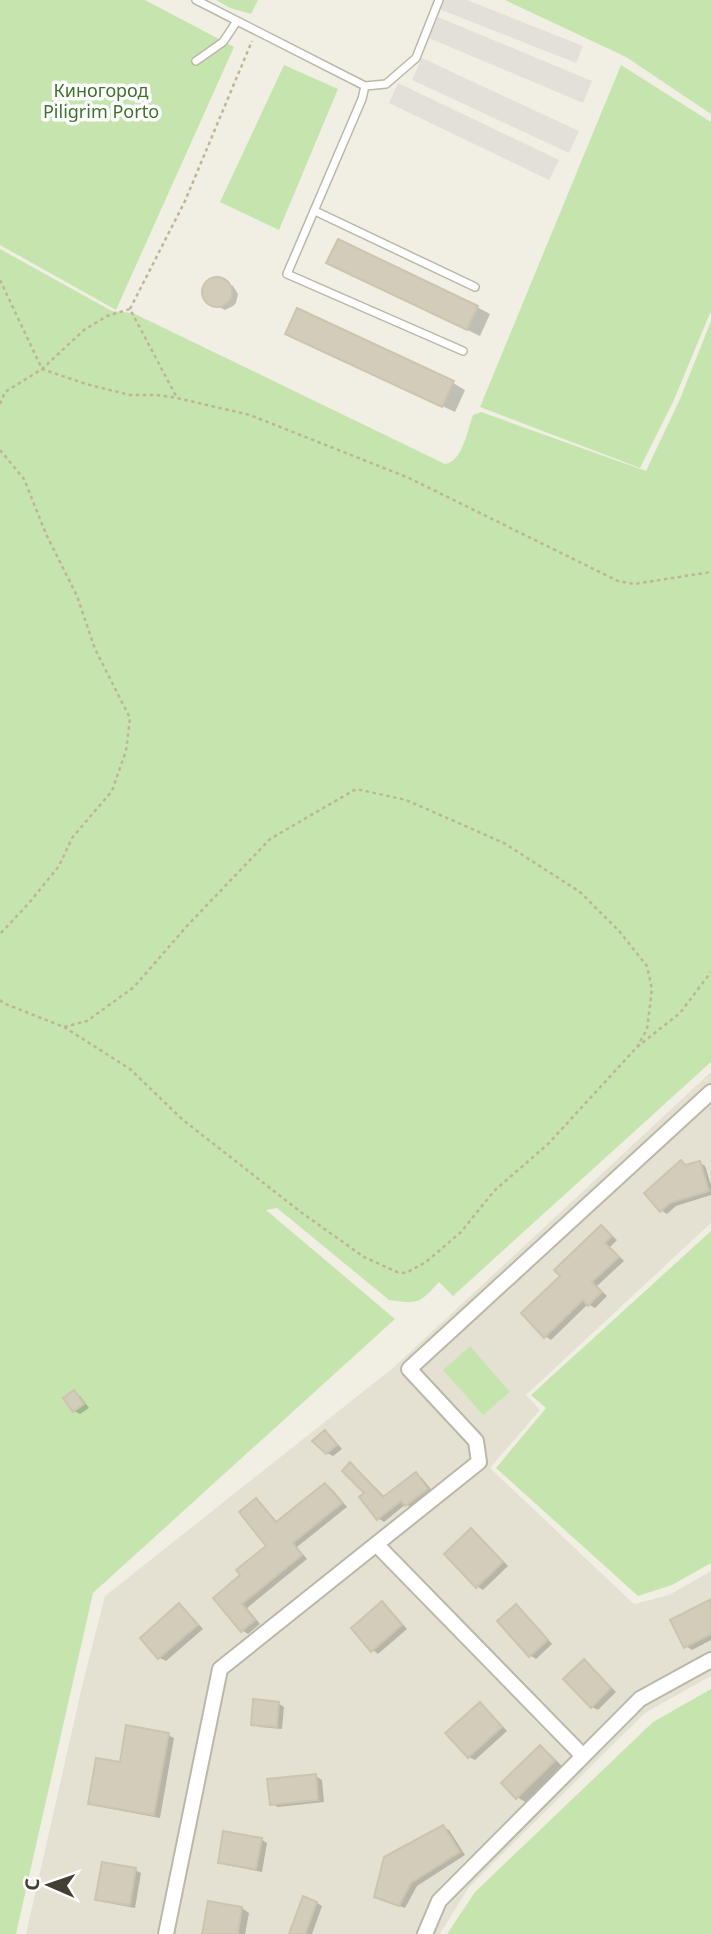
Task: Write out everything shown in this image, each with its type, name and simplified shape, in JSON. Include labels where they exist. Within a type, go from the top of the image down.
[{"type":"street","points":[[166,1934],[220,1669],[479,1462],[477,1441],[409,1369],[711,1093]]},
{"type":"street","points":[[376,1544],[583,1756]]},
{"type":"street","points":[[425,1934],[439,1900],[640,1699],[711,1660]]},
{"type":"lane","points":[[196,0],[365,86],[386,84],[416,58],[439,0]]},
{"type":"lane","points":[[196,61],[223,41],[237,21]]},
{"type":"lane","points":[[365,86],[362,99],[287,274],[463,351]]},
{"type":"lane","points":[[315,211],[475,288]]},
{"type":"path","points":[[0,404],[5,391],[42,369],[84,330],[107,316],[130,309],[185,201],[256,30]]},
{"type":"path","points":[[0,280],[42,369],[130,396],[157,395],[177,398],[250,415],[409,478],[618,581],[634,584],[711,572]]},
{"type":"path","points":[[130,309],[177,398]]},
{"type":"path","points":[[0,450],[24,479],[77,596],[95,649],[130,719],[126,751],[112,791],[72,838],[59,866],[0,934]]},
{"type":"path","points":[[64,1027],[87,1021],[134,987],[187,926],[270,839],[356,789],[406,800],[504,843],[580,892],[619,931],[647,965],[652,989],[647,1029],[637,1047]]},
{"type":"path","points":[[0,999],[3,1003],[64,1027],[130,1069],[183,1120],[302,1213],[364,1257],[397,1272],[406,1273],[426,1262],[461,1233],[494,1191],[548,1144],[637,1047],[680,1013],[711,972]]},
{"type":"shaded area","points":[[443,0],[467,0],[583,46],[576,63],[439,9]]},
{"type":"shaded area","points":[[438,17],[592,81],[583,103],[429,38]]},
{"type":"shaded area","points":[[422,58],[579,131],[569,153],[412,80]]},
{"type":"shaded area","points":[[398,83],[559,160],[549,180],[389,103]]},
{"type":"shaded area","points":[[711,1072],[711,1223],[526,1395],[540,1410],[490,1468],[634,1604],[669,1595],[711,1571],[711,1676],[645,1713],[469,1887],[440,1934],[26,1934],[105,1596],[394,1367]]},
{"type":"green space","name":"Киногород Piligrim Porto","points":[[0,0],[145,0],[234,47],[116,310],[0,245]]},
{"type":"green space","points":[[216,0],[258,0],[251,14],[230,8]]},
{"type":"green space","points":[[505,0],[711,0],[711,114],[626,57]]},
{"type":"green space","points":[[284,65],[338,89],[279,230],[220,202]]},
{"type":"green space","points":[[621,65],[711,122],[711,311],[673,402],[640,468],[480,407]]},
{"type":"green space","points":[[0,249],[112,311],[133,313],[445,464],[456,457],[473,415],[481,412],[646,471],[680,399],[711,321],[711,1062],[453,1296],[439,1282],[418,1301],[389,1300],[277,1208],[266,1210],[395,1319],[93,1593],[16,1934],[0,1934]]},
{"type":"green space","points":[[711,1231],[711,1563],[672,1585],[638,1596],[496,1468],[546,1408],[531,1395]]},
{"type":"green space","points":[[470,1346],[510,1392],[483,1415],[443,1370]]},
{"type":"green space","points":[[711,1689],[711,1934],[447,1934],[475,1892],[653,1722]]},
{"type":"building","points":[[338,239],[478,306],[467,330],[326,263]]},
{"type":"building","points":[[217,277],[228,281],[232,292],[228,303],[217,307],[206,303],[202,292],[206,281]]},
{"type":"building","points":[[297,308],[454,381],[442,407],[285,334]]},
{"type":"building","points":[[681,1160],[685,1165],[700,1161],[709,1191],[670,1203],[660,1212],[644,1193]]},
{"type":"building","points":[[601,1225],[612,1236],[605,1243],[619,1257],[592,1282],[602,1292],[588,1306],[583,1300],[544,1338],[521,1313],[560,1276],[554,1270]]},
{"type":"building","points":[[74,1390],[84,1404],[73,1412],[63,1398]]},
{"type":"building","points":[[325,1430],[337,1445],[326,1454],[312,1441]]},
{"type":"building","points":[[350,1462],[383,1497],[416,1472],[428,1489],[405,1506],[401,1501],[377,1520],[359,1497],[364,1493],[342,1471]]},
{"type":"building","points":[[325,1483],[342,1503],[293,1543],[302,1555],[242,1604],[255,1620],[241,1632],[213,1598],[240,1575],[236,1570],[266,1546],[239,1512],[256,1498],[276,1522]]},
{"type":"building","points":[[471,1528],[503,1562],[476,1588],[444,1554]]},
{"type":"building","points":[[711,1599],[711,1634],[684,1648],[670,1620]]},
{"type":"building","points":[[382,1601],[402,1625],[371,1652],[351,1628]]},
{"type":"building","points":[[179,1603],[198,1625],[158,1659],[140,1638]]},
{"type":"building","points":[[516,1604],[548,1640],[529,1657],[497,1621]]},
{"type":"building","points":[[584,1659],[611,1688],[591,1708],[563,1679]]},
{"type":"building","points":[[253,1699],[279,1702],[277,1727],[251,1725]]},
{"type":"building","points":[[480,1702],[502,1727],[468,1758],[445,1733]]},
{"type":"building","points":[[126,1725],[169,1733],[154,1815],[88,1804],[96,1758],[120,1762]]},
{"type":"building","points":[[540,1745],[555,1761],[516,1799],[501,1783]]},
{"type":"building","points":[[316,1774],[318,1800],[270,1805],[267,1779]]},
{"type":"building","points":[[443,1825],[460,1852],[411,1883],[399,1906],[374,1897],[384,1857]]},
{"type":"building","points":[[223,1831],[262,1838],[256,1869],[218,1863]]},
{"type":"building","points":[[102,1862],[136,1868],[130,1905],[95,1900]]},
{"type":"building","points":[[303,1896],[317,1902],[305,1934],[289,1934]]},
{"type":"building","points":[[208,1901],[242,1907],[238,1934],[202,1934]]}]
